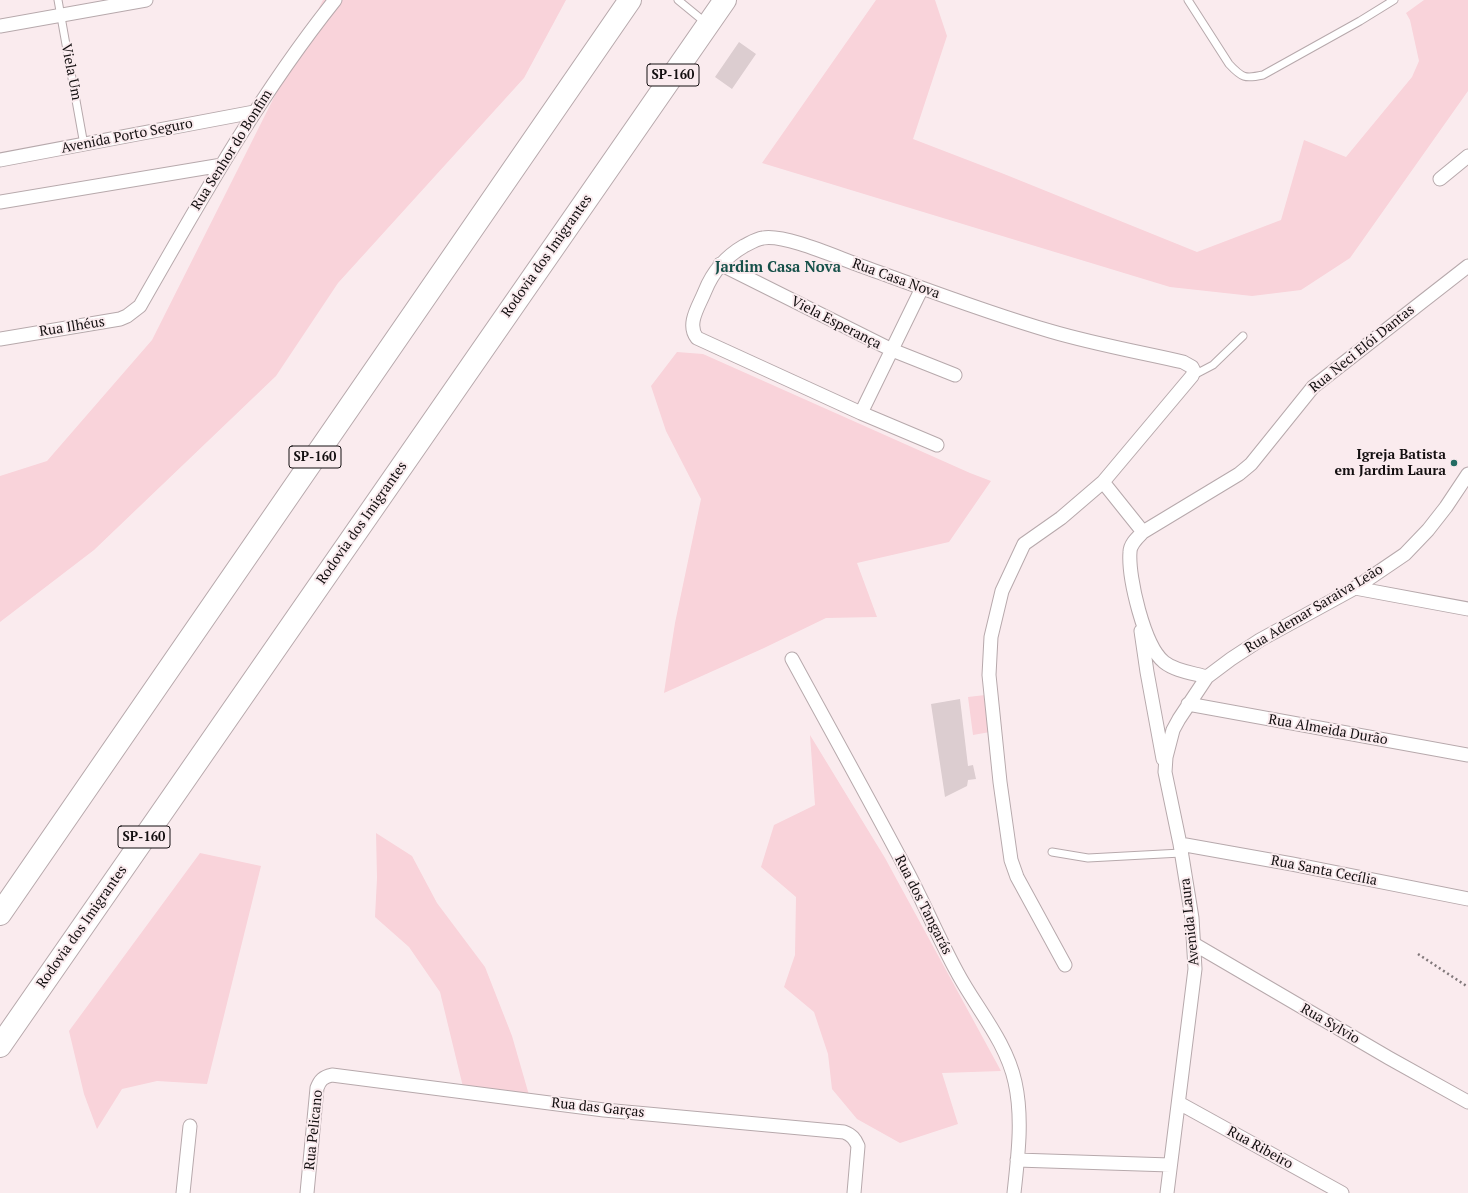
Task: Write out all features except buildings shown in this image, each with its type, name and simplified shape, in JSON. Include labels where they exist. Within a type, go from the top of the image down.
[{"type":"highway","name":"SP-160","points":[[0,914],[630,0]]},
{"type":"highway","name":"Rodovia dos Imigrantes","points":[[0,1046],[725,0]]},
{"type":"street","points":[[0,26],[146,0]]},
{"type":"street","name":"Rua Senhor do Bonfim","points":[[140,306],[254,112],[308,33],[335,0]]},
{"type":"street","name":"Avenida Porto Seguro","points":[[0,160],[254,112]]},
{"type":"street","points":[[1440,179],[1468,156]]},
{"type":"street","points":[[0,202],[222,165]]},
{"type":"street","name":"Rua Casa Nova","points":[[937,445],[861,413],[697,338],[693,333],[692,322],[710,278],[720,264],[729,256],[751,242],[762,238],[774,237],[802,245],[922,288],[1051,331],[1183,362],[1192,367],[1194,371],[1192,376]]},
{"type":"street","name":"Viela Esperança","points":[[720,264],[892,350],[955,375]]},
{"type":"street","name":"Rua Neci Elói Dantas","points":[[1140,617],[1130,565],[1130,551],[1133,542],[1143,532],[1239,474],[1251,464],[1313,387],[1468,266]]},
{"type":"street","points":[[861,413],[922,288]]},
{"type":"street","name":"Rua Ilhéus","points":[[0,339],[120,319],[132,313],[140,306]]},
{"type":"street","points":[[1065,965],[1017,877],[1011,860],[1000,782],[988,675],[991,638],[1002,591],[1024,544],[1061,518],[1103,482],[1192,376]]},
{"type":"street","name":"Rua Ademar Saraiva Leão","points":[[1188,704],[1207,677],[1231,659],[1260,640],[1355,588],[1404,554],[1428,530],[1446,507],[1468,474]]},
{"type":"street","points":[[1103,482],[1143,532]]},
{"type":"street","points":[[1355,588],[1468,609]]},
{"type":"street","points":[[1140,617],[1157,655],[1164,662],[1174,668],[1207,677]]},
{"type":"street","points":[[1140,617],[1147,672],[1165,772]]},
{"type":"street","name":"Rua dos Tangarás","points":[[792,659],[905,868],[957,973],[992,1030],[1010,1066],[1018,1098],[1019,1127],[1014,1193]]},
{"type":"street","name":"Avenida Laura","points":[[1167,1193],[1195,969],[1192,918],[1181,848],[1165,772],[1169,744],[1179,720],[1188,704]]},
{"type":"street","name":"Rua Almeida Durão","points":[[1188,704],[1468,755]]},
{"type":"street","name":"Rua Santa Cecília","points":[[1181,848],[1292,864],[1468,899]]},
{"type":"street","name":"Rua Sylvio","points":[[1194,944],[1389,1058],[1468,1102]]},
{"type":"street","name":"Rua das Garças","points":[[332,1075],[604,1110],[844,1132],[851,1135],[858,1146],[854,1193]]},
{"type":"street","name":"Rua Pelicano","points":[[307,1193],[317,1088],[320,1080],[332,1075]]},
{"type":"street","name":"Rua Ribeiro","points":[[1179,1103],[1342,1193]]},
{"type":"street","points":[[183,1193],[190,1126]]},
{"type":"street","points":[[1017,1160],[1170,1165]]},
{"type":"lane","name":"Viela Um","points":[[58,0],[84,145]]},
{"type":"lane","points":[[678,0],[708,24]]},
{"type":"lane","points":[[1188,0],[1229,64],[1237,73],[1248,78],[1263,75],[1360,21],[1394,0]]},
{"type":"lane","points":[[1192,376],[1214,365],[1243,336]]},
{"type":"lane","points":[[1052,852],[1088,858],[1181,848]]},
{"type":"path","points":[[1418,954],[1468,987]]},
{"type":"shaded area","points":[[323,0],[566,0],[524,78],[338,283],[276,376],[94,550],[0,622],[0,476],[47,461],[152,340]]},
{"type":"shaded area","points":[[876,0],[935,0],[947,36],[913,139],[1197,252],[1281,220],[1304,140],[1346,157],[1412,77],[1419,61],[1410,20],[1406,13],[1424,0],[1468,0],[1468,91],[1350,258],[1301,290],[1252,296],[1170,287],[762,163]]},
{"type":"shaded area","points":[[677,352],[703,354],[991,481],[949,542],[857,563],[877,617],[826,618],[664,693],[675,623],[701,499],[666,431],[651,386]]},
{"type":"shaded area","points":[[985,695],[990,732],[973,735],[968,697]]},
{"type":"shaded area","points":[[810,735],[885,858],[1001,1071],[942,1073],[958,1124],[900,1143],[857,1119],[832,1089],[828,1054],[814,1012],[784,987],[795,955],[796,897],[761,867],[774,825],[815,805]]},
{"type":"shaded area","points":[[376,833],[412,856],[437,903],[485,967],[512,1036],[529,1095],[464,1091],[440,992],[409,947],[375,917],[377,878]]},
{"type":"shaded area","points":[[200,853],[261,866],[207,1084],[157,1081],[122,1089],[97,1129],[84,1094],[69,1031]]},
{"type":"place","name":"Igreja Batista em Jardim Laura","points":[[1454,463]]},
{"type":"district","name":"Jardim Casa Nova","points":[[778,268]]}]
